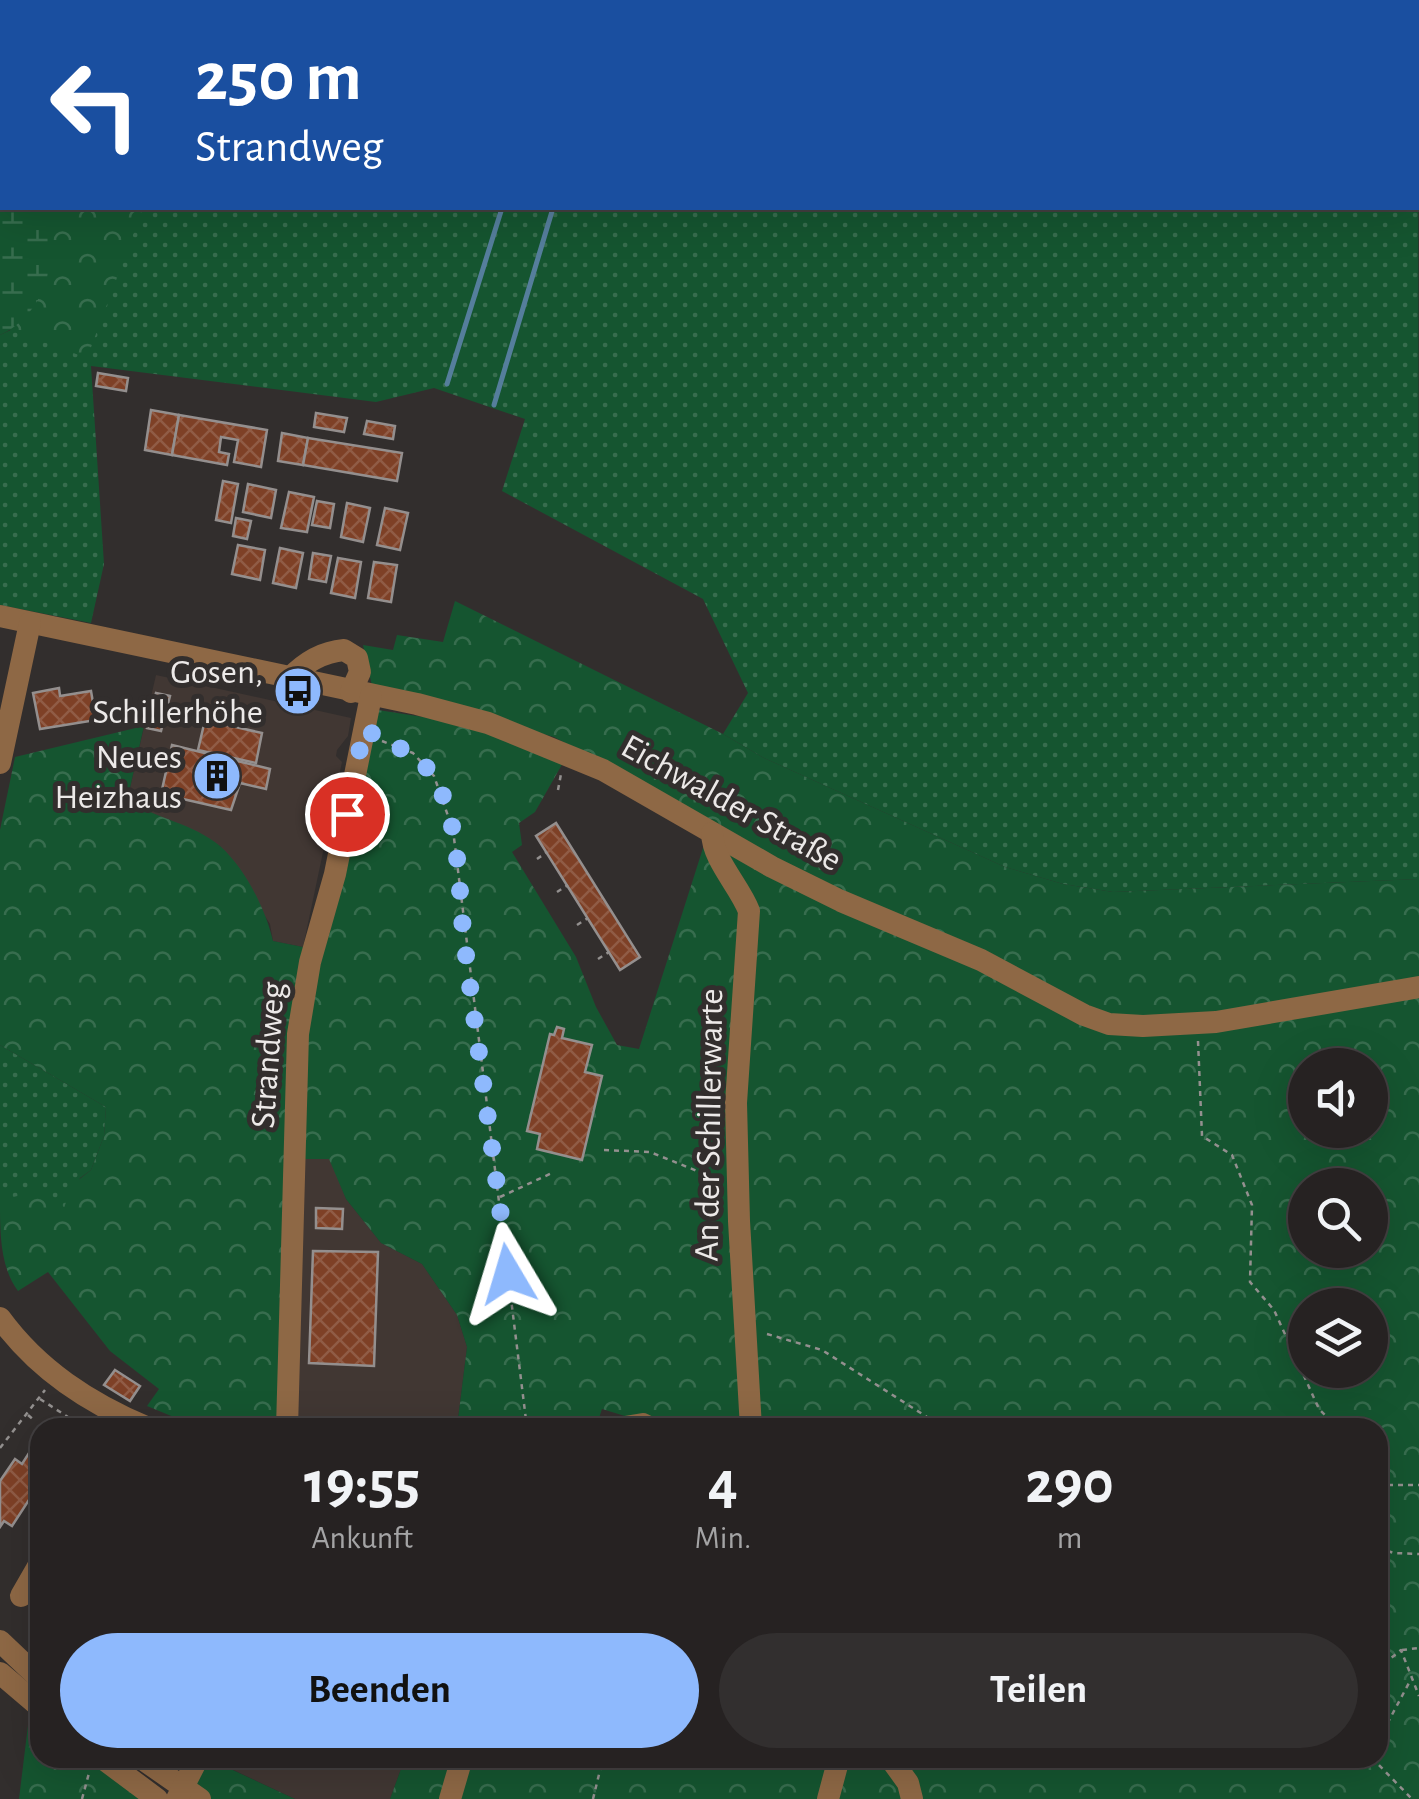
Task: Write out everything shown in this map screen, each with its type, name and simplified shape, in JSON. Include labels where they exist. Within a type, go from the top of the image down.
[{"type":"street","name":"Eichwalder Straße","points":[[0,616],[463,715],[570,754],[841,901],[981,960],[1084,1015],[1109,1024],[1197,1024],[1419,986]]},
{"type":"street","points":[[0,763],[11,658],[30,623]]},
{"type":"street","points":[[288,679],[316,658],[344,650],[357,658],[361,694]]},
{"type":"street","name":"Strandweg","points":[[287,1418],[298,1034],[310,962],[335,874],[364,728],[361,694]]},
{"type":"street","name":"An der Schillerwarte","points":[[712,833],[713,848],[740,889],[749,911],[736,1104],[750,1418]]},
{"type":"street","points":[[0,1318],[17,1341],[55,1376],[111,1418]]},
{"type":"street","points":[[21,1596],[30,1580]]},
{"type":"street","points":[[0,1641],[30,1670]]},
{"type":"street","points":[[0,1672],[30,1698]]},
{"type":"street","points":[[103,1768],[157,1799]]},
{"type":"street","points":[[153,1768],[187,1795],[195,1768]]},
{"type":"street","points":[[450,1799],[459,1768]]},
{"type":"street","points":[[828,1799],[836,1768]]},
{"type":"street","points":[[897,1768],[908,1783],[912,1799]]},
{"type":"path","points":[[364,728],[385,743],[413,753],[434,776],[453,830],[526,1418]]},
{"type":"path","points":[[537,858],[548,852]]},
{"type":"path","points":[[558,892],[568,885]]},
{"type":"path","points":[[578,925],[588,918]]},
{"type":"path","points":[[598,959],[610,952]]},
{"type":"path","points":[[1197,1024],[1202,1136],[1232,1154],[1252,1205],[1250,1282],[1274,1310],[1319,1409],[1328,1418]]},
{"type":"path","points":[[604,1150],[650,1152],[738,1187]]},
{"type":"path","points":[[499,1198],[552,1174]]},
{"type":"path","points":[[744,1327],[822,1350],[929,1418]]},
{"type":"path","points":[[0,1448],[55,1376]]},
{"type":"path","points":[[39,1398],[70,1418]]},
{"type":"path","points":[[27,1414],[32,1418]]},
{"type":"path","points":[[1388,1485],[1419,1485]]},
{"type":"path","points":[[1388,1551],[1419,1553]]},
{"type":"path","points":[[1388,1661],[1401,1650],[1419,1648]]},
{"type":"path","points":[[1401,1650],[1419,1696]]},
{"type":"path","points":[[1388,1723],[1411,1680]]},
{"type":"path","points":[[82,1799],[94,1768]]},
{"type":"path","points":[[594,1799],[601,1768]]},
{"type":"path","points":[[1382,1768],[1412,1799]]},
{"type":"shaded area","points":[[156,675],[351,718],[348,736],[337,750],[336,756],[342,762],[303,947],[273,941],[270,924],[220,846],[127,801]]},
{"type":"shaded area","points":[[301,1159],[330,1159],[346,1199],[381,1243],[422,1264],[457,1315],[467,1347],[458,1418],[296,1418]]},
{"type":"shaded area","points":[[229,1768],[401,1768],[390,1799],[295,1799]]},
{"type":"green space","points":[[0,210],[142,210],[87,358],[0,326]]},
{"type":"green space","points":[[0,210],[48,210],[52,244],[46,281],[29,313],[0,335]]},
{"type":"green space","points":[[47,210],[1418,210],[1419,879],[1113,892],[1063,884],[1005,867],[764,758],[723,734],[748,693],[703,599],[502,491],[525,419],[434,388],[376,402],[91,366],[104,564],[91,623],[0,605],[0,335],[17,327]]},
{"type":"green space","points":[[455,601],[764,758],[1005,867],[1063,884],[1113,892],[1419,879],[1419,1799],[390,1799],[401,1768],[1388,1768],[1388,1418],[631,1418],[602,1409],[599,1418],[458,1418],[467,1347],[457,1315],[422,1264],[381,1243],[346,1199],[329,1159],[302,1159],[296,1418],[176,1418],[147,1406],[159,1389],[110,1351],[48,1272],[18,1291],[4,1260],[0,1200],[44,1190],[64,1208],[72,1185],[91,1170],[104,1136],[106,1107],[0,1045],[0,830],[15,757],[144,726],[127,801],[199,832],[220,846],[253,890],[273,941],[303,947],[378,710],[462,723],[564,761],[535,812],[519,823],[522,845],[512,852],[576,957],[617,1045],[639,1049],[704,845],[728,829],[554,737],[372,686],[363,645],[393,650],[397,635],[443,642]]},
{"type":"green space","points":[[0,1045],[106,1107],[104,1136],[91,1170],[80,1178],[64,1209],[0,1200]]},
{"type":"green space","points":[[30,1709],[30,1768],[106,1768],[145,1799],[19,1799]]},
{"type":"green space","points":[[202,1768],[228,1768],[295,1799],[188,1799]]},
{"type":"building","points":[[98,373],[128,378],[126,391],[96,386]]},
{"type":"building","points":[[151,410],[179,415],[172,455],[145,450]]},
{"type":"building","points":[[316,413],[347,418],[344,432],[314,427]]},
{"type":"building","points":[[179,415],[267,430],[261,467],[234,462],[238,440],[221,437],[219,452],[229,454],[227,465],[172,455]]},
{"type":"building","points":[[367,421],[395,426],[393,439],[364,434]]},
{"type":"building","points":[[282,433],[308,438],[303,465],[278,461]]},
{"type":"building","points":[[308,438],[402,453],[397,481],[303,465]]},
{"type":"building","points":[[223,481],[238,484],[231,523],[216,520]]},
{"type":"building","points":[[248,484],[276,490],[271,518],[243,512]]},
{"type":"building","points":[[289,492],[314,497],[307,532],[281,528]]},
{"type":"building","points":[[317,501],[334,504],[330,528],[312,525]]},
{"type":"building","points":[[347,503],[370,508],[363,542],[341,537]]},
{"type":"building","points":[[385,508],[408,513],[400,550],[377,545]]},
{"type":"building","points":[[236,518],[251,521],[247,539],[233,536]]},
{"type":"building","points":[[238,545],[265,550],[260,580],[232,574]]},
{"type":"building","points":[[280,548],[303,553],[296,588],[273,583]]},
{"type":"building","points":[[313,553],[331,556],[326,582],[309,579]]},
{"type":"building","points":[[338,558],[361,562],[355,598],[331,593]]},
{"type":"building","points":[[374,562],[397,565],[391,602],[368,598]]},
{"type":"building","points":[[59,688],[60,696],[91,691],[96,720],[40,729],[33,693]]},
{"type":"building","points":[[156,693],[170,696],[161,731],[147,728]]},
{"type":"building","points":[[205,720],[262,733],[256,763],[198,750]]},
{"type":"building","name":"Neues Heizhaus","points":[[172,745],[270,769],[266,789],[240,783],[231,810],[161,794]]},
{"type":"building","points":[[556,823],[640,957],[620,970],[536,836]]},
{"type":"building","points":[[557,1027],[564,1029],[562,1038],[592,1045],[585,1072],[602,1076],[582,1160],[537,1149],[540,1134],[527,1131],[550,1034],[554,1035]]},
{"type":"building","points":[[316,1208],[343,1209],[342,1229],[316,1228]]},
{"type":"building","points":[[313,1251],[378,1252],[374,1366],[309,1363]]},
{"type":"building","points":[[115,1370],[140,1386],[130,1401],[104,1385]]},
{"type":"building","points":[[30,1452],[30,1498],[12,1526],[4,1521],[0,1527],[0,1481],[15,1459],[22,1464]]},
{"type":"waterway","points":[[447,384],[501,210]]},
{"type":"waterway","points":[[494,405],[552,210]]},
{"type":"place","name":"Gosen, Schillerhöhe","points":[[298,691]]},
{"type":"place","name":"Neues Heizhaus","points":[[217,776]]},
{"type":"route","points":[[347,814],[364,728],[385,743],[413,753],[434,776],[453,830],[508,1274]]}]
